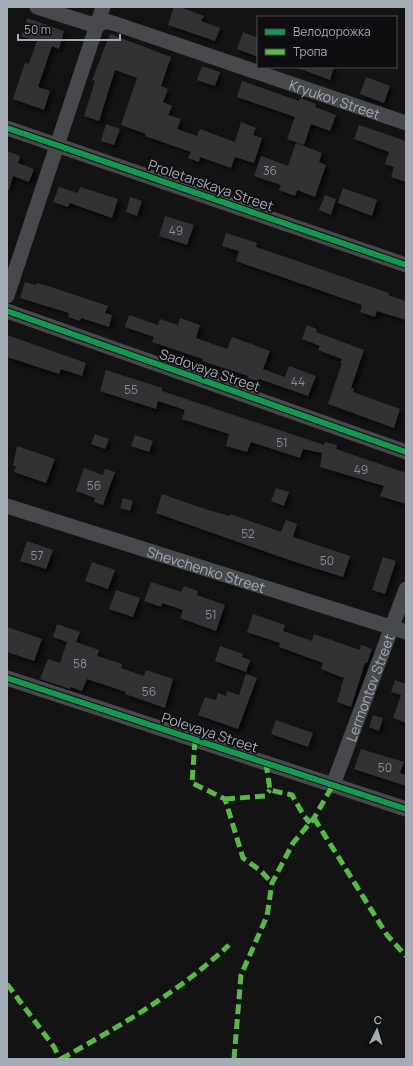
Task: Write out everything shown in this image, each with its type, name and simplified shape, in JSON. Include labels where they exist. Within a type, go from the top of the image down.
[{"type":"street","name":"Kryukov Street","points":[[37,7],[97,26],[105,21],[116,24],[406,124]]},
{"type":"street","points":[[8,287],[58,145],[103,7]]},
{"type":"street","name":"Proletarskaya Street","points":[[7,128],[406,265]]},
{"type":"street","name":"Sadovaya Street","points":[[7,311],[406,452]]},
{"type":"street","name":"Shevchenko Street","points":[[7,506],[399,630]]},
{"type":"street","name":"Lermontov Street","points":[[333,785],[399,630],[406,589]]},
{"type":"street","name":"Polevaya Street","points":[[7,678],[406,809]]},
{"type":"building","points":[[174,7],[180,7],[204,16],[201,21],[220,28],[215,41],[168,25]]},
{"type":"building","points":[[27,18],[64,31],[59,49],[52,46],[38,87],[50,91],[44,110],[13,99],[25,63],[29,64],[37,41],[21,36]]},
{"type":"building","points":[[243,32],[257,38],[257,57],[237,49]]},
{"type":"building","points":[[110,34],[171,57],[161,86],[168,89],[163,102],[172,106],[168,115],[181,119],[177,129],[197,136],[200,129],[235,142],[241,122],[256,128],[253,135],[262,138],[254,163],[235,157],[231,168],[200,157],[199,162],[188,158],[191,152],[145,136],[146,134],[121,125],[137,78],[115,70],[99,121],[84,116],[95,81],[92,80]]},
{"type":"building","points":[[202,66],[220,72],[215,86],[197,80]]},
{"type":"building","points":[[298,68],[334,68],[330,80]]},
{"type":"building","points":[[366,77],[390,86],[384,103],[360,94]]},
{"type":"building","points":[[242,81],[299,101],[300,98],[316,104],[315,107],[336,115],[330,131],[311,124],[304,145],[287,139],[295,117],[237,97]]},
{"type":"building","points":[[106,124],[120,129],[114,145],[101,141]]},
{"type":"building","points":[[359,125],[406,141],[406,182],[391,177],[394,167],[385,164],[389,152],[354,139]]},
{"type":"building","points":[[296,143],[322,153],[319,162],[326,165],[315,197],[297,190],[295,196],[279,190],[281,185],[254,176],[261,156],[288,166]]},
{"type":"building","points":[[7,151],[20,156],[18,163],[34,169],[29,182],[13,176],[9,190],[7,189]]},
{"type":"building","points":[[59,187],[78,193],[80,187],[118,199],[112,218],[70,203],[68,207],[53,202]]},
{"type":"building","points":[[343,188],[377,200],[372,216],[338,203]]},
{"type":"building","points":[[325,195],[336,199],[331,215],[319,210]]},
{"type":"building","points":[[130,197],[142,201],[137,216],[126,212]]},
{"type":"building","points":[[165,216],[194,225],[187,245],[159,236]]},
{"type":"building","points":[[226,233],[257,243],[256,247],[389,293],[388,295],[406,301],[406,320],[377,311],[375,317],[360,312],[362,305],[236,261],[239,251],[222,246]]},
{"type":"building","points":[[25,282],[36,285],[37,283],[45,285],[108,306],[105,313],[112,315],[109,327],[81,318],[80,321],[68,317],[69,313],[20,298]]},
{"type":"building","points":[[129,315],[158,325],[160,319],[178,325],[180,318],[200,325],[196,338],[227,349],[232,337],[270,351],[263,369],[285,377],[289,366],[316,376],[308,396],[259,379],[258,381],[248,378],[248,376],[202,361],[203,359],[152,342],[154,337],[125,327]]},
{"type":"building","points":[[307,325],[317,329],[316,332],[364,350],[351,388],[354,389],[353,392],[400,409],[394,428],[328,404],[342,359],[318,350],[320,346],[302,339]]},
{"type":"building","points":[[7,335],[86,363],[82,376],[61,369],[59,374],[7,357]]},
{"type":"building","points":[[106,370],[162,388],[162,391],[324,445],[325,442],[337,445],[336,449],[406,473],[406,504],[380,496],[384,486],[320,467],[322,453],[303,449],[300,458],[251,442],[247,452],[226,446],[229,434],[182,419],[185,410],[158,401],[156,409],[100,391]]},
{"type":"building","points":[[95,434],[109,439],[105,449],[91,444]]},
{"type":"building","points":[[135,435],[153,441],[149,452],[131,446]]},
{"type":"building","points":[[17,446],[55,459],[46,483],[14,472],[16,466],[13,466]]},
{"type":"building","points":[[84,468],[103,475],[105,469],[115,472],[103,505],[94,502],[95,498],[76,491]]},
{"type":"building","points":[[276,488],[289,492],[284,506],[271,501]]},
{"type":"building","points":[[162,494],[208,510],[230,516],[230,514],[281,532],[286,520],[297,524],[293,537],[350,556],[343,577],[295,562],[156,513]]},
{"type":"building","points":[[123,498],[133,501],[130,511],[120,508]]},
{"type":"building","points":[[27,541],[53,550],[46,569],[20,561]]},
{"type":"building","points":[[383,557],[396,561],[385,594],[372,590]]},
{"type":"building","points":[[92,562],[115,570],[108,589],[85,581]]},
{"type":"building","points":[[151,582],[181,592],[184,586],[198,591],[197,595],[225,605],[216,631],[180,618],[183,610],[162,603],[161,607],[144,601]]},
{"type":"building","points":[[116,590],[140,598],[133,617],[109,609]]},
{"type":"building","points":[[253,614],[285,625],[283,631],[312,641],[314,634],[360,650],[361,645],[372,649],[367,663],[365,663],[351,707],[337,702],[344,678],[321,669],[323,663],[279,647],[280,643],[247,632]]},
{"type":"building","points":[[57,624],[80,632],[76,642],[99,650],[97,656],[122,664],[121,668],[144,676],[146,670],[173,679],[165,708],[125,694],[126,692],[87,679],[82,691],[71,687],[70,689],[40,679],[48,659],[60,663],[67,642],[53,637]]},
{"type":"building","points":[[7,627],[42,639],[34,661],[7,652]]},
{"type":"building","points":[[220,646],[243,654],[242,657],[250,660],[246,672],[215,661]]},
{"type":"building","points":[[246,674],[257,678],[238,729],[198,715],[205,697],[216,700],[218,693],[226,696],[227,691],[239,695]]},
{"type":"building","points":[[395,680],[406,684],[406,723],[393,718],[401,695],[391,692]]},
{"type":"building","points":[[373,715],[383,718],[379,731],[369,727]]},
{"type":"building","points":[[276,720],[313,733],[308,747],[271,734]]},
{"type":"building","points":[[361,749],[404,762],[400,773],[406,775],[406,786],[354,769]]},
{"type":"marked path","points":[[195,740],[192,783],[225,799],[243,858],[261,871],[272,883]]},
{"type":"marked path","points":[[266,763],[270,790],[292,795],[304,816],[310,823]]},
{"type":"marked path","points":[[234,1059],[241,975],[267,916],[272,883],[293,843],[314,818],[333,785]]},
{"type":"marked path","points":[[225,799],[265,796],[270,790]]},
{"type":"marked path","points":[[314,818],[387,935],[406,956]]},
{"type":"marked path","points":[[61,1059],[127,1021],[169,993],[190,978],[229,945]]},
{"type":"marked path","points":[[7,984],[54,1047],[60,1059]]},
{"type":"cycle path","points":[[7,128],[406,265]]},
{"type":"cycle path","points":[[7,311],[406,452]]},
{"type":"cycle path","points":[[7,678],[406,809]]}]
